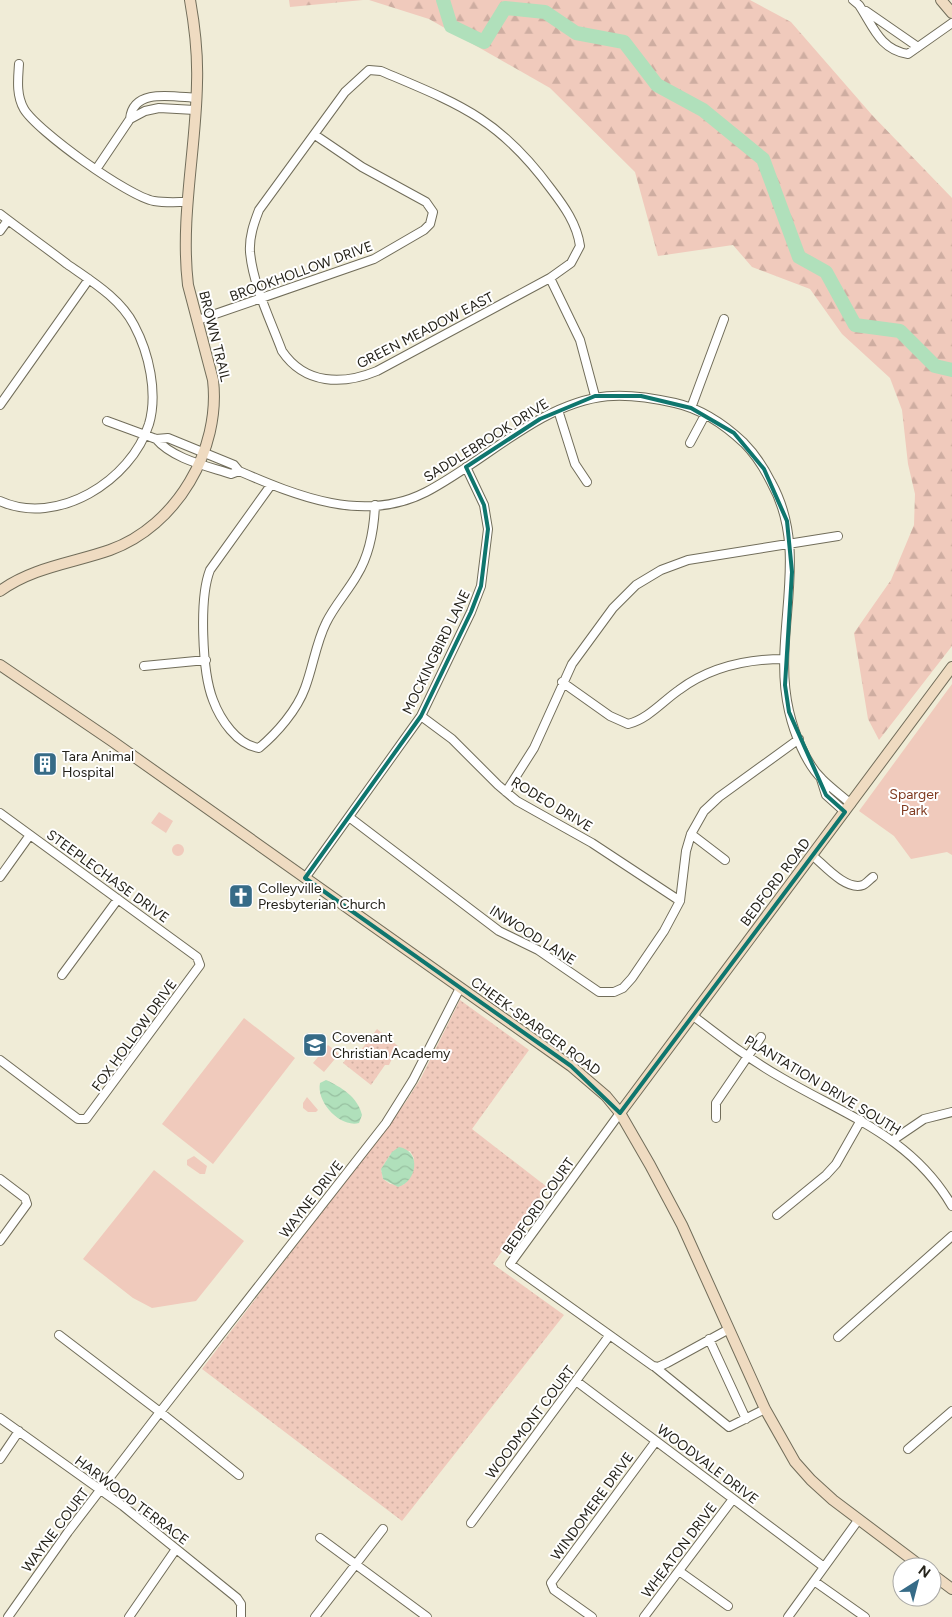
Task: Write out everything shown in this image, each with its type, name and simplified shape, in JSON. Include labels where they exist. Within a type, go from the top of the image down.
[{"type":"main road","name":"BROWN TRAIL","points":[[0,591],[45,569],[111,550],[140,533],[162,516],[175,501],[200,463],[204,452],[210,433],[215,395],[209,360],[186,270],[188,202],[197,98],[198,57],[190,0]]},
{"type":"main road","points":[[941,0],[952,13]]},
{"type":"main road","name":"CHEEK-SPARGER ROAD","points":[[0,665],[120,746],[571,1066],[606,1096],[620,1113],[682,1226],[765,1409],[796,1462],[811,1480],[909,1557]]},
{"type":"main road","name":"BEDFORD ROAD","points":[[620,1113],[813,856],[952,666]]},
{"type":"street","points":[[856,2],[884,46],[896,53],[908,54],[952,23]]},
{"type":"street","points":[[856,2],[877,20],[918,47]]},
{"type":"street","points":[[19,64],[18,88],[24,108],[37,125],[131,193],[154,201],[188,202]]},
{"type":"street","name":"GREEN MEADOW EAST","points":[[369,70],[381,71],[464,107],[502,133],[519,148],[562,203],[578,233],[579,251],[563,271],[377,371],[350,381],[336,381],[299,368],[282,351],[254,274],[250,250],[252,229],[259,210],[316,135],[345,92],[369,70]]},
{"type":"street","points":[[97,168],[130,119],[131,110],[143,98],[160,96],[197,98]]},
{"type":"street","points":[[130,119],[145,111],[158,108],[196,110]]},
{"type":"street","name":"BROOKHOLLOW DRIVE","points":[[198,320],[374,260],[416,236],[428,226],[432,218],[431,207],[418,196],[362,167],[316,135]]},
{"type":"street","points":[[0,214],[110,295],[126,311],[141,340],[146,357],[152,394],[151,412],[144,434],[128,462],[99,488],[83,496],[45,508],[22,508],[0,501]]},
{"type":"street","points":[[0,231],[8,220]]},
{"type":"street","points":[[550,278],[580,340],[595,396]]},
{"type":"street","points":[[0,405],[89,279]]},
{"type":"street","points":[[691,408],[724,318]]},
{"type":"street","name":"SADDLEBROOK DRIVE","points":[[156,439],[168,438],[204,452],[234,465],[239,471],[314,501],[343,506],[375,505],[412,498],[426,492],[558,410],[595,396],[641,396],[691,408],[705,415],[734,433],[754,454],[782,504],[791,543],[792,572],[784,659],[789,712],[799,739],[821,779],[848,808]]},
{"type":"street","points":[[558,410],[575,464],[587,482]]},
{"type":"street","points":[[690,443],[705,415]]},
{"type":"street","points":[[107,421],[156,439]]},
{"type":"street","name":"SADDLEBROOK DRIVE","points":[[156,439],[164,448],[200,463],[231,474],[239,471]]},
{"type":"street","name":"MOCKINGBIRD LANE","points":[[305,878],[421,716],[471,612],[481,586],[488,529],[484,505],[466,467]]},
{"type":"street","points":[[271,485],[222,551],[206,581],[203,605],[208,682],[216,708],[239,738],[252,747],[259,748],[287,718],[305,690],[326,623],[358,573],[365,558],[374,526],[375,505]]},
{"type":"street","points":[[506,792],[534,748],[562,682],[585,645],[613,608],[626,594],[648,577],[688,560],[838,536]]},
{"type":"street","points":[[562,682],[610,716],[628,724],[647,715],[697,678],[716,669],[758,659],[784,659]]},
{"type":"street","points":[[144,666],[206,660]]},
{"type":"street","name":"RODEO DRIVE","points":[[421,716],[452,739],[506,792],[518,801],[592,843],[680,901]]},
{"type":"street","name":"INWOOD LANE","points":[[349,817],[498,931],[538,950],[584,982],[606,994],[622,988],[632,978],[664,931],[680,901],[686,850],[691,834],[710,804],[799,739]]},
{"type":"street","name":"STEEPLECHASE DRIVE","points":[[0,813],[200,960]]},
{"type":"street","points":[[691,834],[726,860]]},
{"type":"street","points":[[0,876],[30,835]]},
{"type":"street","points":[[813,856],[841,879],[853,885],[863,885],[872,877]]},
{"type":"street","points":[[62,975],[118,899]]},
{"type":"street","name":"FOX HOLLOW DRIVE","points":[[0,1060],[78,1119],[83,1120],[92,1114],[198,969],[200,960]]},
{"type":"street","name":"WAYNE DRIVE","points":[[160,1412],[386,1124],[414,1080],[460,988]]},
{"type":"street","name":"PLANTATION DRIVE SOUTH","points":[[692,1015],[747,1057],[861,1120],[893,1140],[933,1178],[952,1206]]},
{"type":"street","points":[[716,1118],[716,1103],[761,1037]]},
{"type":"street","points":[[893,1140],[924,1119],[952,1112]]},
{"type":"street","name":"BEDFORD COURT","points":[[609,1336],[510,1264],[620,1113]]},
{"type":"street","points":[[776,1215],[826,1175],[836,1164],[861,1120]]},
{"type":"street","points":[[0,1179],[25,1198],[27,1204],[0,1242]]},
{"type":"street","points":[[838,1337],[952,1236]]},
{"type":"street","points":[[656,1367],[667,1363],[729,1329]]},
{"type":"street","points":[[59,1335],[239,1475]]},
{"type":"street","points":[[609,1336],[656,1367],[729,1427],[765,1409]]},
{"type":"street","name":"WOODMONT COURT","points":[[470,1523],[609,1336]]},
{"type":"street","points":[[709,1339],[746,1419]]},
{"type":"street","name":"WOODVALE DRIVE","points":[[576,1381],[824,1567]]},
{"type":"street","points":[[908,1449],[952,1411]]},
{"type":"street","name":"WAYNE COURT","points":[[8,1617],[100,1490],[160,1412]]},
{"type":"street","name":"HARWOOD TERRACE","points":[[0,1418],[100,1490],[237,1598],[242,1613]]},
{"type":"street","points":[[0,1458],[19,1432]]},
{"type":"street","name":"WINDOMERE DRIVE","points":[[592,1617],[552,1586],[555,1577],[656,1441]]},
{"type":"street","name":"WHEATON DRIVE","points":[[644,1617],[734,1498]]},
{"type":"street","points":[[788,1617],[859,1519]]},
{"type":"street","points":[[315,1617],[383,1529]]},
{"type":"street","points":[[320,1538],[427,1617]]},
{"type":"street","points":[[129,1617],[176,1549]]},
{"type":"street","points":[[679,1571],[728,1606]]},
{"type":"street","points":[[814,1580],[865,1617]]},
{"type":"highlighted area","points":[[595,396],[641,396],[691,408],[734,433],[764,469],[787,521],[792,572],[785,685],[789,712],[826,795],[845,812],[620,1113],[571,1066],[305,878],[421,716],[471,612],[481,586],[488,529],[484,505],[466,467],[540,419]]},
{"type":"green space","points":[[289,0],[363,0],[290,7]]},
{"type":"green space","points":[[369,0],[750,0],[791,22],[872,115],[952,198],[952,646],[879,740],[868,719],[854,633],[891,580],[914,525],[915,494],[908,464],[902,410],[890,378],[842,334],[810,289],[752,267],[733,245],[658,256],[635,172],[550,88],[429,19]]},
{"type":"green space","name":"Sparger Park","points":[[952,684],[952,855],[947,852],[911,859],[894,836],[859,811]]},
{"type":"green space","points":[[159,812],[173,821],[166,833],[151,823]]},
{"type":"green space","points":[[178,844],[184,850],[178,856],[172,850]]},
{"type":"green space","points":[[460,1000],[529,1050],[472,1129],[547,1187],[493,1264],[564,1315],[402,1521],[202,1369],[405,1103],[421,1078]],"holes":[[[410,1151],[414,1158],[410,1177],[403,1185],[390,1184],[383,1179],[381,1169],[392,1152]]]},
{"type":"green space","points":[[244,1018],[295,1058],[213,1164],[162,1124]]},
{"type":"green space","points":[[377,1029],[398,1046],[389,1065],[385,1065],[371,1085],[343,1063],[353,1050],[358,1054]]},
{"type":"green space","points":[[328,1045],[339,1054],[324,1072],[313,1063]]},
{"type":"green space","points":[[307,1097],[318,1110],[316,1112],[308,1112],[303,1108],[303,1103]]},
{"type":"green space","points":[[194,1156],[207,1166],[205,1174],[200,1174],[187,1165],[187,1160]]},
{"type":"green space","points":[[154,1170],[244,1241],[196,1301],[152,1308],[133,1298],[83,1259]]},
{"type":"water","points":[[326,1080],[343,1089],[357,1103],[362,1115],[359,1123],[344,1122],[331,1112],[322,1098],[320,1090],[320,1083]]},
{"type":"water","points":[[399,1147],[411,1154],[414,1160],[414,1167],[409,1179],[398,1187],[383,1179],[381,1169],[392,1152]]},
{"type":"waterway","points":[[443,0],[451,26],[484,42],[505,8],[545,12],[576,33],[624,42],[657,85],[703,110],[763,159],[799,257],[826,272],[855,325],[900,331],[935,366],[952,370]]},
{"type":"place","name":"Tara Animal Hospital","points":[[45,764]]},
{"type":"place","name":"Colleyville Presbyterian Church","points":[[241,896]]},
{"type":"place","name":"Covenant Christian Academy","points":[[315,1045]]}]
